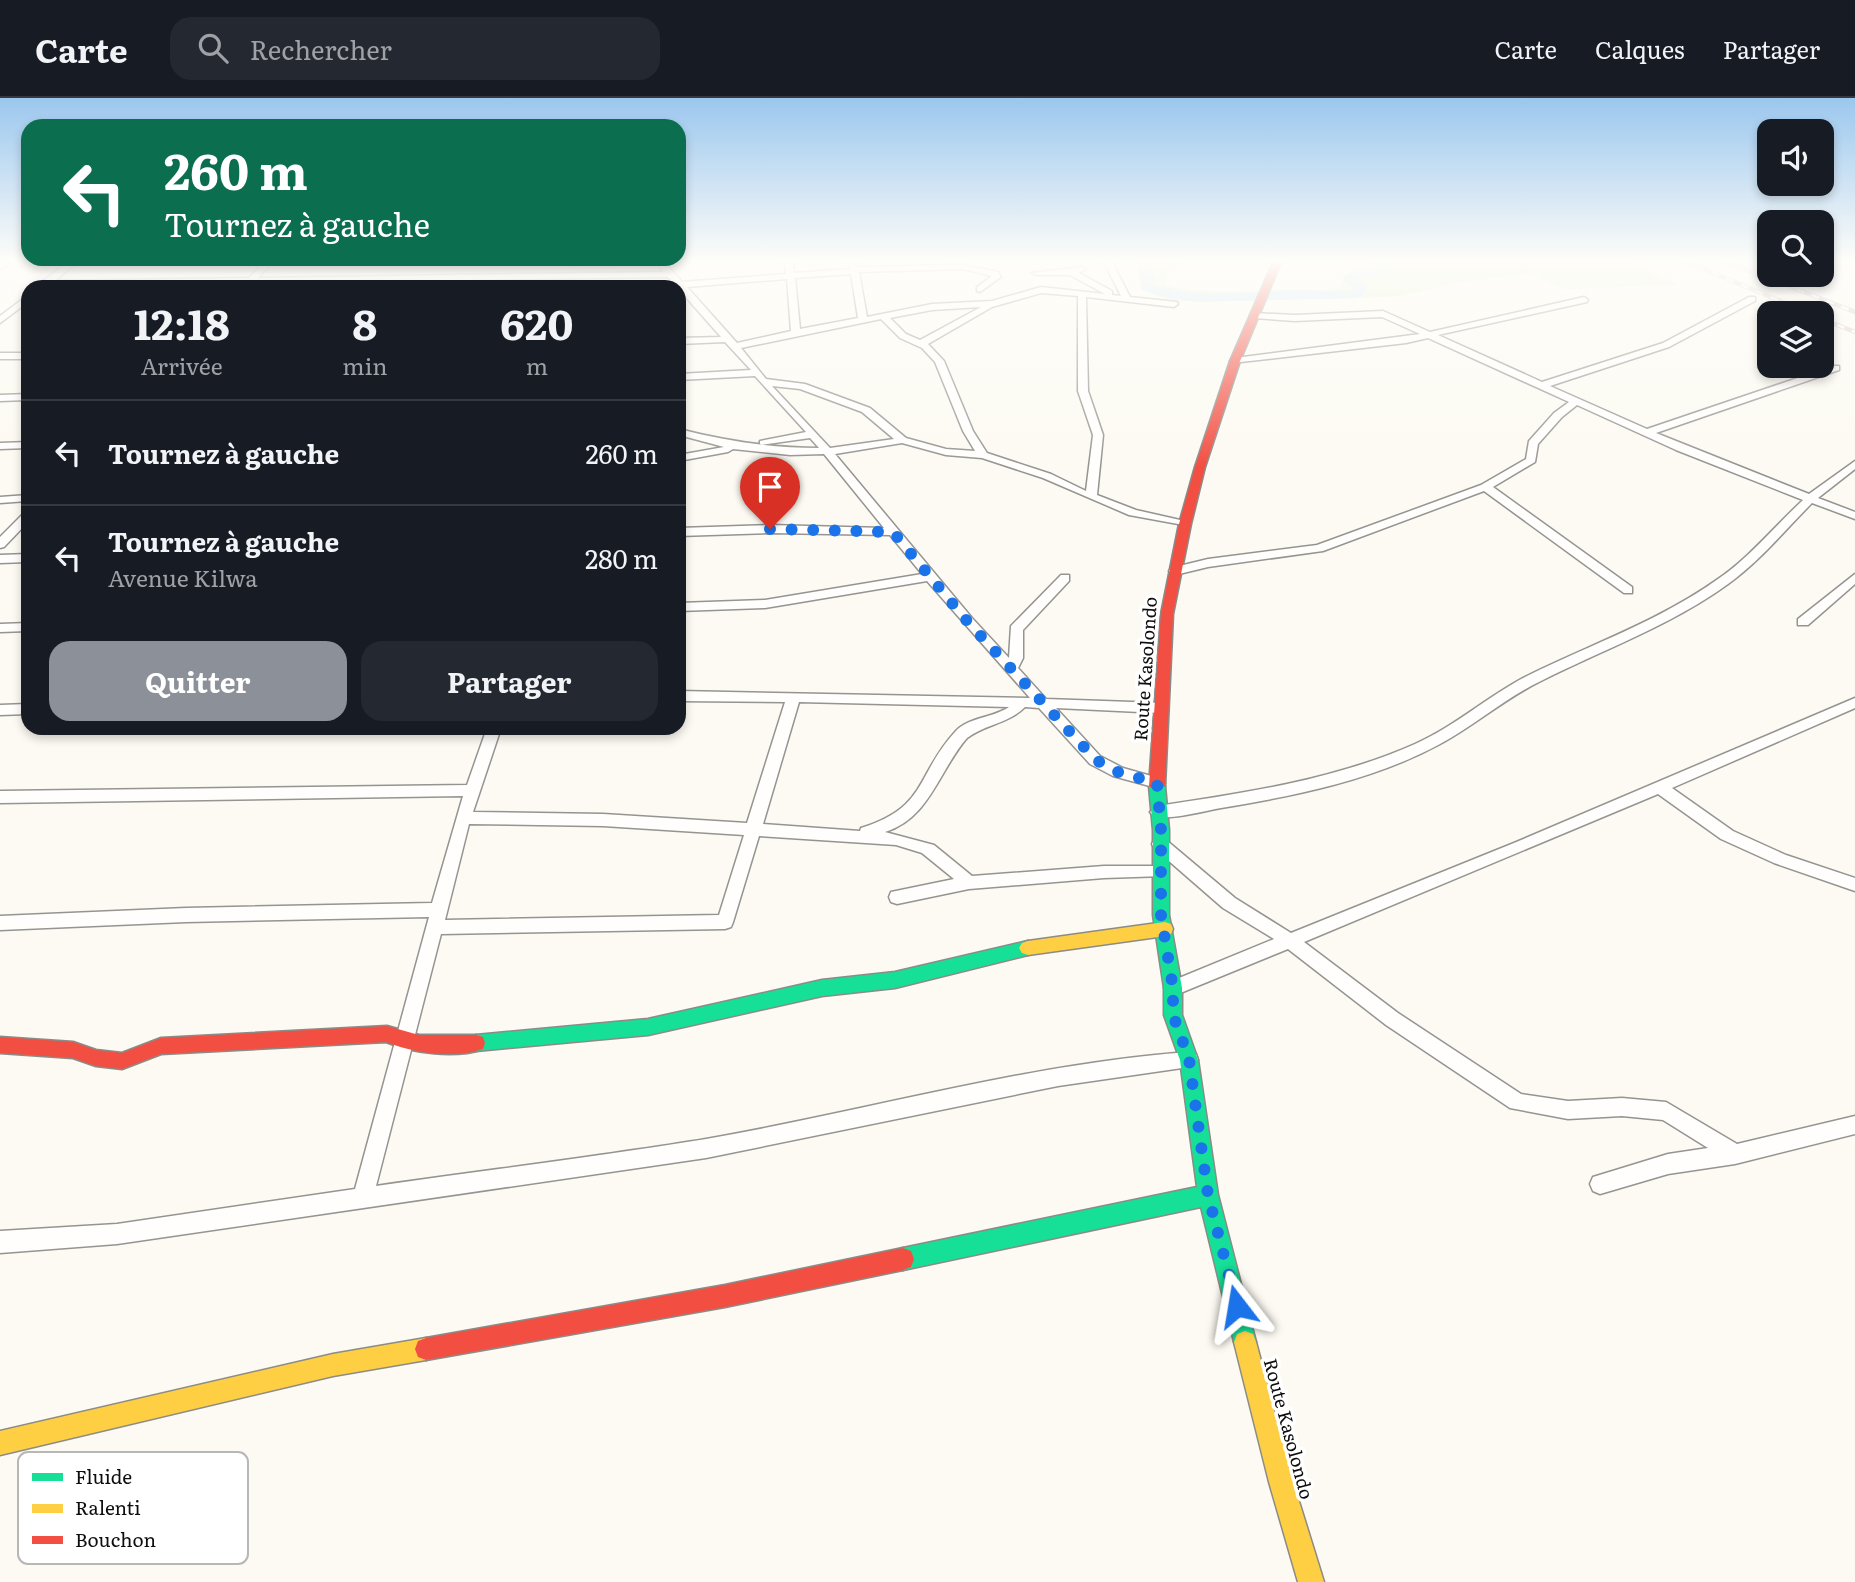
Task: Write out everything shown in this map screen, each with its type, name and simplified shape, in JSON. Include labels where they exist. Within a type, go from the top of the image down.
[{"type":"street","points":[[719,329],[826,449],[929,577],[1096,760],[1118,772],[1157,783]]},
{"type":"street","points":[[686,341],[731,343],[817,329]]},
{"type":"street","points":[[896,329],[939,360],[968,431],[983,455]]},
{"type":"street","points":[[919,344],[945,334],[950,329]]},
{"type":"street","points":[[1083,329],[1083,391],[1098,435],[1091,497]]},
{"type":"street","name":"Route Kasolondo","points":[[1248,329],[1200,467],[1185,524],[1167,614],[1157,783],[1161,915],[1173,988],[1173,1015],[1189,1059],[1208,1195],[1281,1482],[1311,1582]]},
{"type":"street","points":[[1414,329],[1647,433],[1855,516]]},
{"type":"street","points":[[1235,361],[1333,351],[1456,329]]},
{"type":"street","points":[[1540,386],[1666,345],[1695,329]]},
{"type":"street","points":[[686,336],[700,340]]},
{"type":"street","points":[[0,356],[21,356]]},
{"type":"street","points":[[1647,433],[1836,368]]},
{"type":"street","points":[[686,377],[761,378],[802,386],[866,410],[902,440],[946,452],[983,455],[1047,476],[1133,513],[1185,524]]},
{"type":"street","points":[[0,398],[21,397]]},
{"type":"street","points":[[1175,571],[1208,563],[1319,548],[1485,487],[1531,460],[1533,443],[1558,415],[1575,402]]},
{"type":"street","points":[[686,434],[741,447],[780,450],[876,447],[902,440]]},
{"type":"street","points":[[686,457],[813,434]]},
{"type":"street","points":[[0,446],[21,445]]},
{"type":"street","points":[[1158,813],[1320,782],[1422,747],[1535,678],[1657,621],[1711,589],[1746,564],[1810,500],[1855,464]]},
{"type":"street","points":[[1485,487],[1628,590]]},
{"type":"street","points":[[0,500],[21,498]]},
{"type":"street","points":[[0,544],[21,522]]},
{"type":"street","points":[[686,532],[770,529],[893,532]]},
{"type":"street","points":[[0,559],[21,558]]},
{"type":"street","points":[[686,607],[765,604],[929,577]]},
{"type":"street","points":[[1012,669],[1016,658],[1016,629],[1065,578]]},
{"type":"street","points":[[1803,622],[1855,578]]},
{"type":"street","points":[[0,628],[21,627]]},
{"type":"street","points":[[686,696],[1161,708]]},
{"type":"street","points":[[0,923],[186,915],[725,922],[794,697]]},
{"type":"street","points":[[854,835],[893,824],[910,814],[964,732],[1002,720],[1021,703]]},
{"type":"street","points":[[1173,988],[1661,788],[1855,703]]},
{"type":"street","points":[[0,710],[21,709]]},
{"type":"street","points":[[363,1197],[463,818],[491,735]]},
{"type":"street","points":[[1661,788],[1727,835],[1780,859],[1855,885]]},
{"type":"street","points":[[0,797],[471,790]]},
{"type":"street","points":[[463,818],[603,820],[896,839],[928,849],[969,883]]},
{"type":"street","points":[[1160,844],[1229,902],[1290,940],[1392,1019],[1517,1102],[1568,1110],[1622,1107],[1666,1111],[1735,1154]]},
{"type":"street","points":[[897,897],[969,883],[1104,872],[1159,872]]},
{"type":"street","points":[[0,1045],[73,1050],[96,1058],[122,1061],[161,1046],[257,1039],[387,1034],[402,1041],[452,1045],[648,1027],[822,989],[895,979],[990,960],[1034,947],[1165,929]]},
{"type":"street","points":[[0,1242],[117,1234],[706,1148],[1058,1077],[1189,1059]]},
{"type":"street","points":[[1600,1184],[1668,1164],[1735,1154],[1855,1125]]},
{"type":"street","points":[[0,1443],[333,1365],[725,1296],[1208,1195]]},
{"type":"railway","points":[[1848,329],[1855,332]]},
{"type":"traffic: fast","points":[[1157,786],[1161,830],[1161,915],[1173,988],[1173,1015],[1189,1060],[1208,1195],[1245,1342]]},
{"type":"traffic: fast","points":[[476,1043],[648,1027],[822,988],[895,980],[1028,948]]},
{"type":"traffic: fast","points":[[903,1259],[1208,1195]]},
{"type":"traffic: slow","points":[[1028,948],[1165,929]]},
{"type":"traffic: slow","points":[[1245,1342],[1281,1482],[1311,1582]]},
{"type":"traffic: slow","points":[[0,1443],[333,1365],[426,1349]]},
{"type":"traffic: jam","points":[[1157,786],[1167,614],[1185,524],[1200,467],[1235,361],[1249,329]]},
{"type":"traffic: jam","points":[[0,1045],[73,1050],[96,1058],[122,1061],[161,1046],[387,1034],[419,1043],[476,1043]]},
{"type":"traffic: jam","points":[[426,1349],[725,1296],[903,1259]]},
{"type":"route","points":[[770,529],[893,532],[967,621],[1096,760],[1118,772],[1157,783],[1161,830],[1161,915],[1173,988],[1173,1015],[1189,1059],[1208,1195],[1237,1306]]}]
